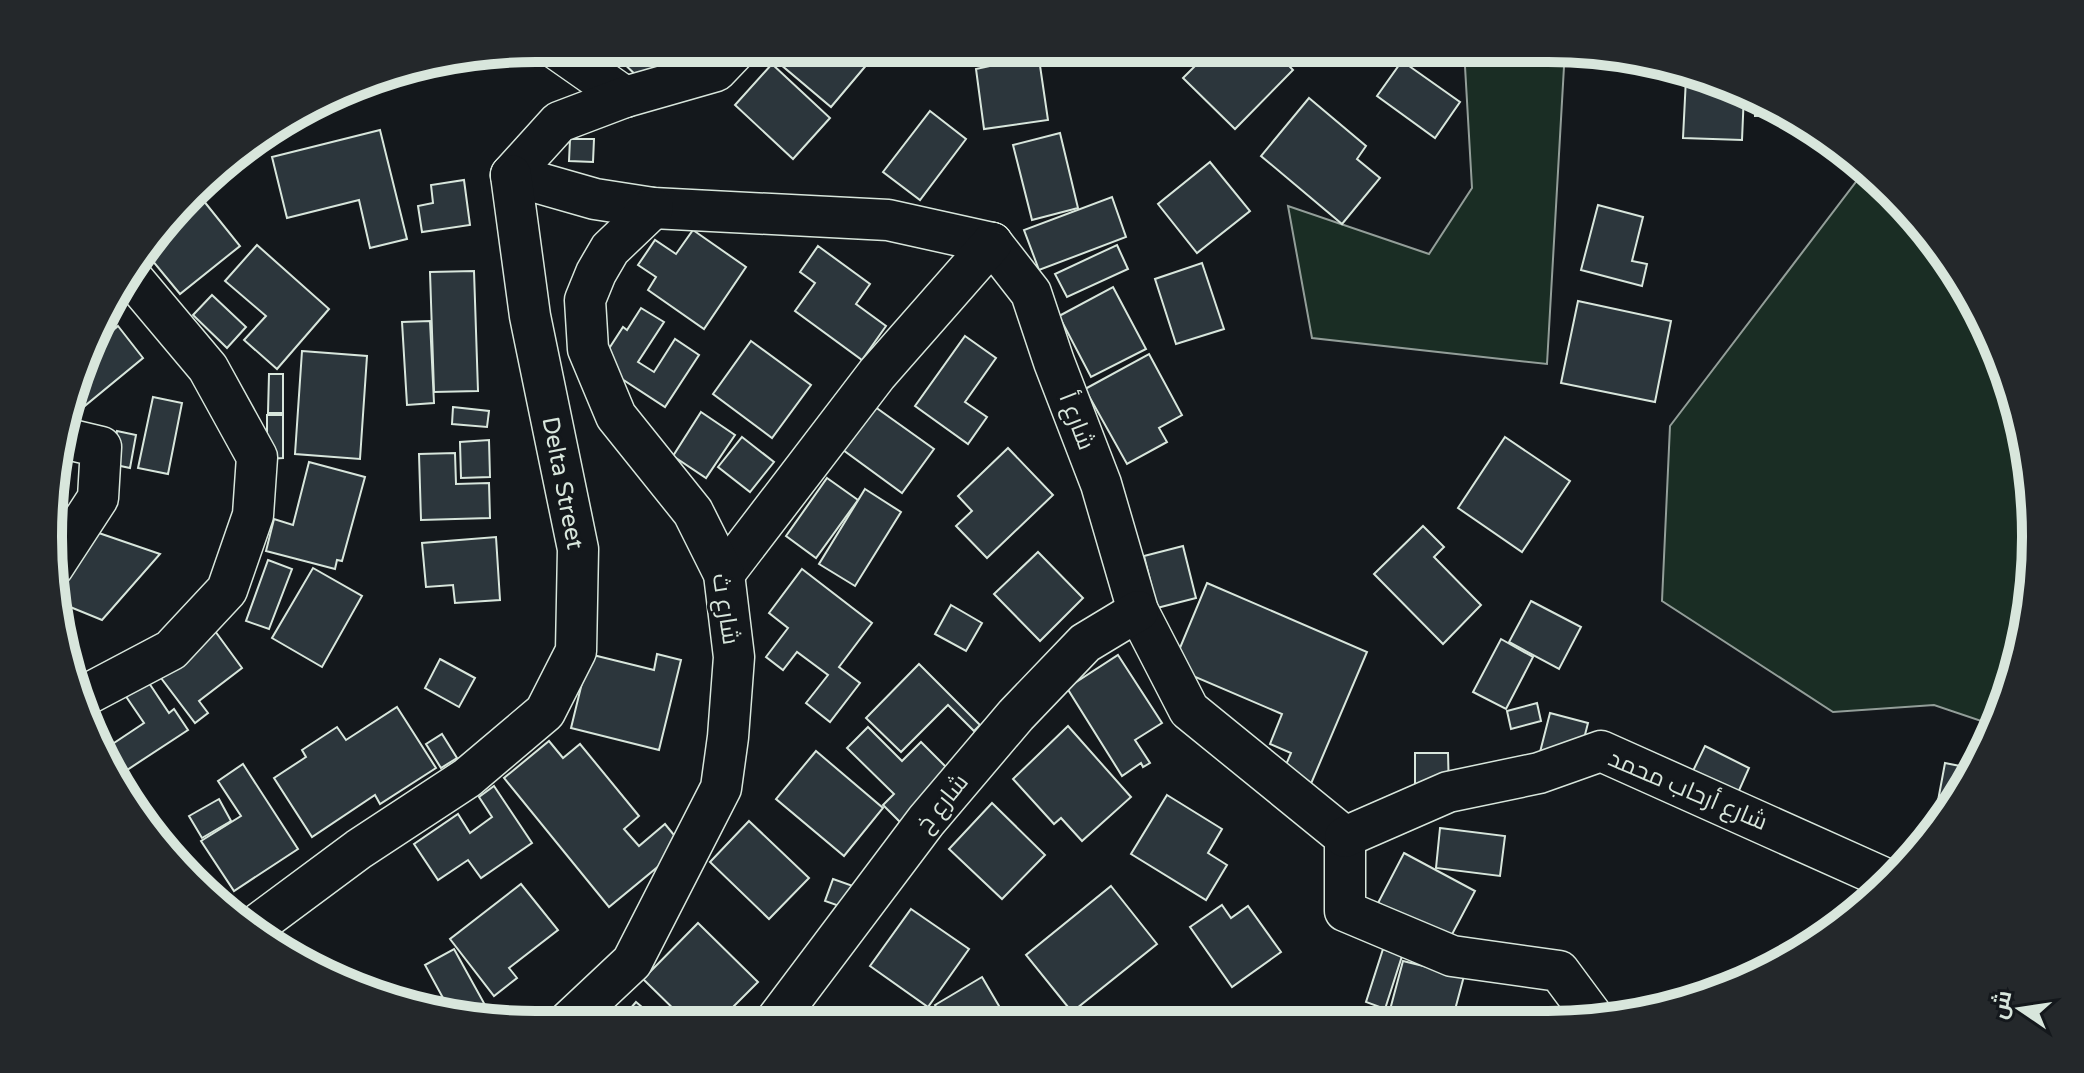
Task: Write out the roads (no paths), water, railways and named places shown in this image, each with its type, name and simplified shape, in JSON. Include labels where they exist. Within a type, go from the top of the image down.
[{"type":"street","points":[[575,62],[625,97]]},
{"type":"street","points":[[724,574],[877,374],[992,243],[888,220],[653,208],[595,199],[511,175],[559,122],[625,97],[716,71],[725,62]]},
{"type":"street","name":"Delta Street","points":[[261,922],[359,849],[467,778],[545,712],[576,651],[578,549],[530,316],[511,175]]},
{"type":"street","name":"شارع ث","points":[[580,1011],[632,962],[721,788],[728,737],[734,657],[724,574],[693,512],[616,416],[588,349],[585,300],[596,273],[610,249],[653,208]]},
{"type":"street","name":"شارع أ","points":[[992,243],[1031,293],[1101,484],[1138,611],[1189,710],[1345,837]]},
{"type":"street","points":[[89,693],[171,650],[227,590],[253,515],[257,457],[208,368],[136,283]]},
{"type":"street","points":[[63,552],[98,498],[101,447],[72,440]]},
{"type":"street","name":"شارع خ","points":[[783,1011],[926,821],[1016,715],[1085,643],[1138,611]]},
{"type":"street","name":"شارع أرحاب محمد","points":[[1345,837],[1448,792],[1539,773],[1601,751],[1879,876]]},
{"type":"street","points":[[1345,837],[1345,911],[1452,956],[1559,971],[1587,1009]]}]
